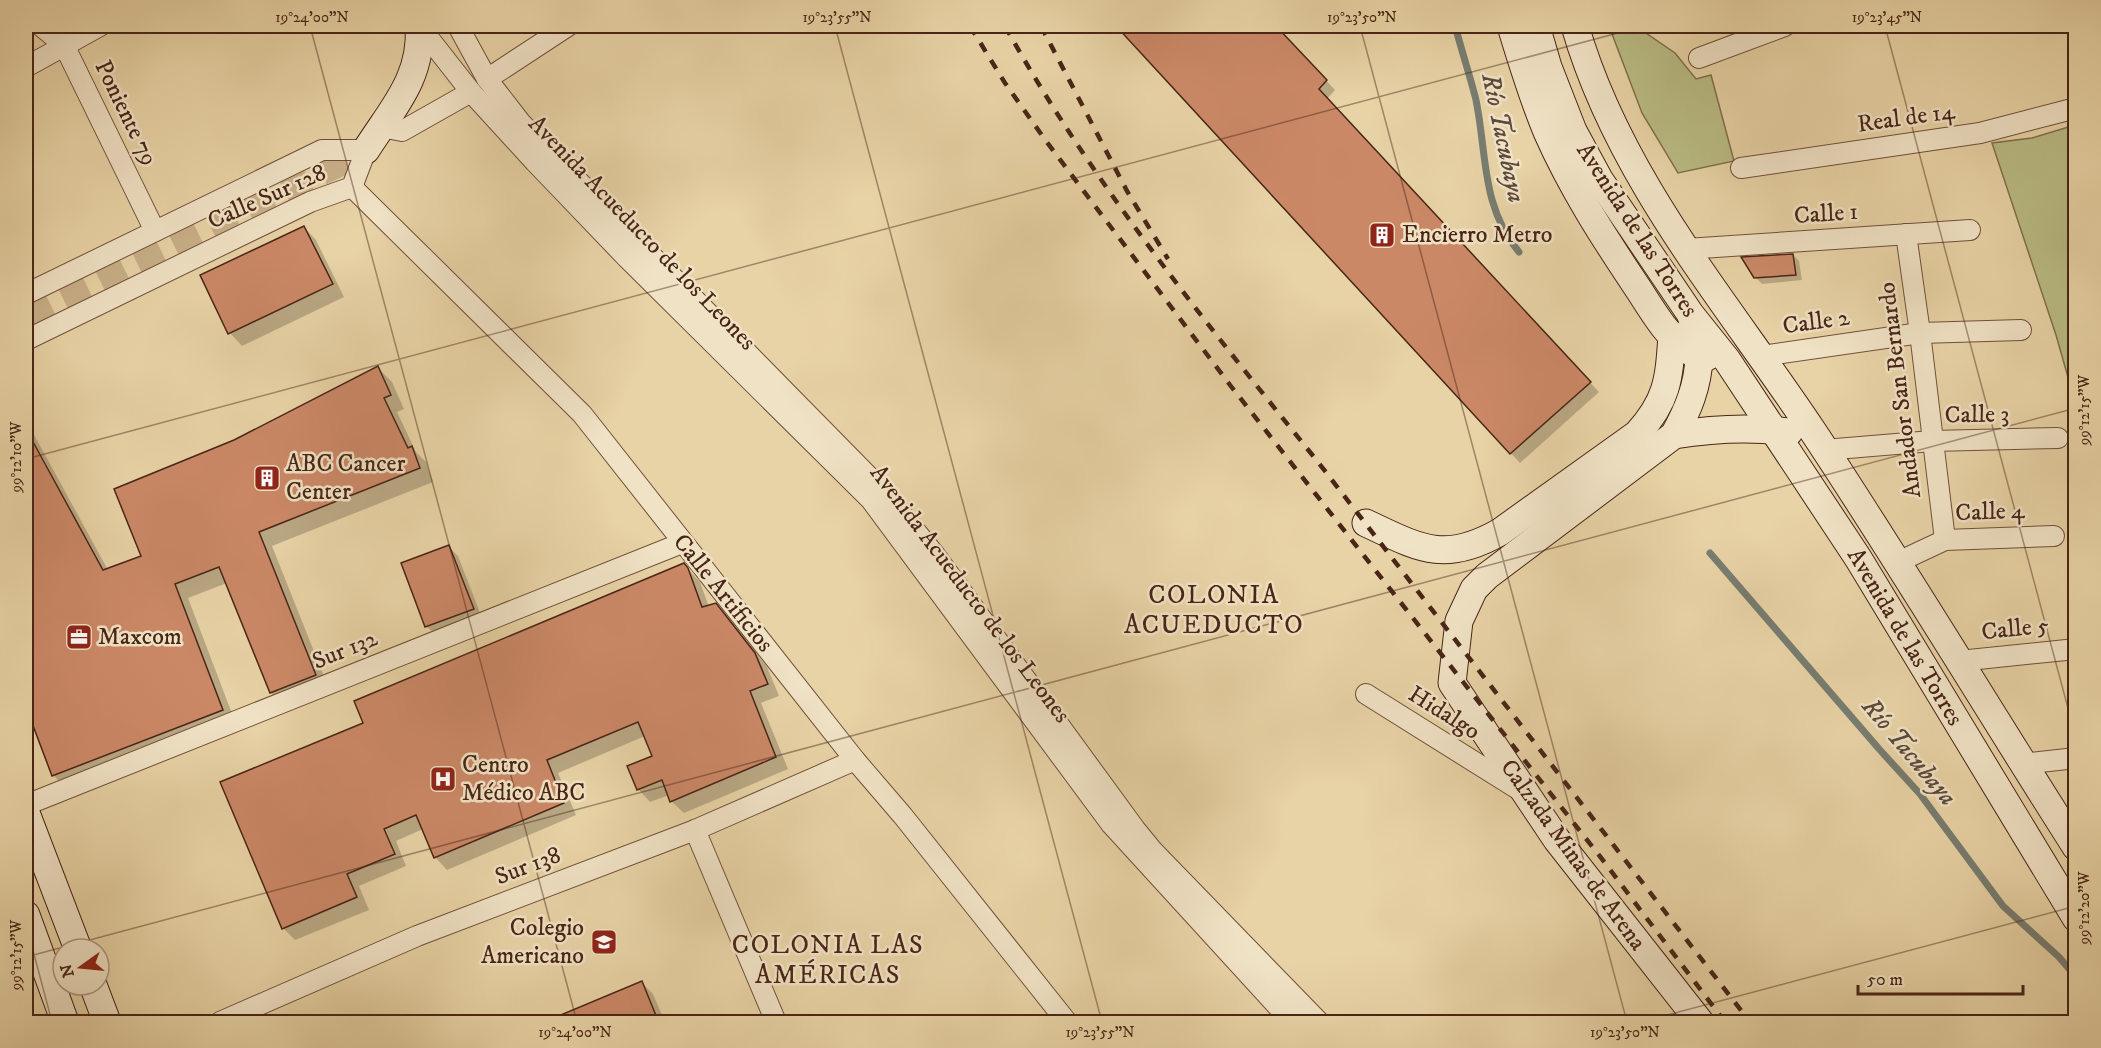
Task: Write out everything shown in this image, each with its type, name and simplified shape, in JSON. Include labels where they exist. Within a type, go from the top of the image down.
[{"type":"street","name":"Poniente 79","points":[[41,26],[64,45],[155,231]]},
{"type":"street","points":[[26,67],[100,26]]},
{"type":"street","points":[[366,150],[412,77],[418,62],[420,26]]},
{"type":"street","name":"Avenida Acueducto de los Leones","points":[[420,26],[471,92],[627,258],[871,500],[1111,824],[1292,1023]]},
{"type":"street","name":"Avenida Acueducto de los Leones","points":[[458,26],[487,80],[521,123],[883,491],[935,555],[1141,837],[1319,1023]]},
{"type":"street","points":[[487,80],[568,26]]},
{"type":"street","name":"Avenida de las Torres","points":[[1511,26],[1527,79],[1547,132],[1568,178],[1597,227],[1657,316],[1686,349],[1699,356],[1727,360],[1762,356]]},
{"type":"street","name":"Avenida de las Torres","points":[[1536,26],[1548,67],[1573,131],[1599,180],[1691,315],[1727,360],[1775,430],[1858,558],[2076,918]]},
{"type":"street","name":"Avenida de las Torres","points":[[1575,26],[1606,108],[1639,175],[1686,249],[1762,356],[1898,562],[2022,764],[2076,847]]},
{"type":"street","points":[[1699,58],[1785,26]]},
{"type":"street","points":[[381,127],[402,131],[471,92]]},
{"type":"street","name":"Real de 14","points":[[1741,168],[1980,133],[2076,108]]},
{"type":"street","name":"Calle Sur 128","points":[[26,294],[322,150],[366,150],[352,187],[310,202],[26,340]]},
{"type":"street","name":"Calle Artificios","points":[[352,187],[582,414],[682,543],[1067,1023]]},
{"type":"street","name":"Calle 1","points":[[1686,249],[1970,231]]},
{"type":"street","name":"Andador San Bernardo","points":[[1906,234],[1945,540]]},
{"type":"street","points":[[1674,435],[1690,407],[1695,387],[1699,356],[1691,315]]},
{"type":"street","name":"Calle 2","points":[[1762,356],[1920,333],[2021,330]]},
{"type":"street","points":[[1366,523],[1413,545],[1431,550],[1470,546],[1500,532],[1637,434],[1652,418],[1664,396],[1669,375],[1672,335]]},
{"type":"street","points":[[1674,435],[1702,430],[1775,430],[1820,443]]},
{"type":"street","name":"Calzada Minas de Arena","points":[[1674,435],[1497,569],[1474,589],[1459,621],[1452,683],[1557,840],[1684,1011],[1700,1023]]},
{"type":"street","name":"Calle 3","points":[[1820,443],[2058,438]]},
{"type":"street","name":"Calle 4","points":[[1898,562],[1945,540],[2054,536]]},
{"type":"street","name":"Sur 132","points":[[26,805],[682,543]]},
{"type":"street","name":"Calle 5","points":[[1959,661],[2076,649]]},
{"type":"street","name":"Hidalgo","points":[[1366,694],[1526,794]]},
{"type":"street","points":[[2022,764],[2076,758]]},
{"type":"street","name":"Sur 138","points":[[220,1023],[417,936],[694,830],[855,760]]},
{"type":"street","points":[[26,813],[73,937]]},
{"type":"street","points":[[694,830],[776,1023]]},
{"type":"street","points":[[26,915],[65,1023]]},
{"type":"street","points":[[97,997],[107,1023]]},
{"type":"green space","points":[[1609,26],[1645,26],[1646,33],[1675,53],[1696,79],[1711,75],[1734,161],[1678,173],[1642,113]]},
{"type":"green space","points":[[2076,125],[2075,402],[2056,335],[1992,143],[2032,138]]},
{"type":"building","name":"Encierro Metro","points":[[1116,26],[1276,26],[1327,80],[1319,89],[1591,382],[1510,454]]},
{"type":"building","points":[[304,226],[333,284],[228,334],[200,275]]},
{"type":"building","points":[[1793,254],[1796,275],[1754,278],[1741,257]]},
{"type":"building","points":[[378,366],[391,395],[384,398],[408,448],[412,446],[420,468],[259,532],[316,675],[270,693],[219,567],[175,584],[223,710],[52,776],[26,707],[26,429],[103,570],[141,556],[114,489],[234,440]]},
{"type":"building","points":[[449,545],[474,609],[425,627],[401,563]]},
{"type":"building","points":[[684,563],[688,568],[702,607],[716,603],[755,653],[768,684],[750,691],[776,757],[670,802],[662,780],[637,790],[627,766],[652,756],[638,722],[547,760],[564,803],[434,858],[416,815],[384,829],[395,854],[347,874],[357,897],[282,929],[220,782],[363,723],[354,701]]},
{"type":"building","points":[[642,981],[659,1023],[544,1023],[544,1022]]},
{"type":"waterway","name":"Río Tacubaya","points":[[1456,29],[1476,100],[1487,179],[1492,198],[1498,217],[1519,252]]},
{"type":"waterway","name":"Río Tacubaya","points":[[1710,553],[1920,794],[2003,906],[2059,957],[2076,977]]},
{"type":"tunnel","points":[[26,316],[366,150]]},
{"type":"railway","points":[[970,26],[1005,83],[1046,141],[1230,385],[1602,859],[1725,1022]]},
{"type":"railway","points":[[1005,26],[1075,141],[1152,251],[1318,462],[1750,1022]]},
{"type":"railway","points":[[1041,26],[1127,191],[1168,259]]},
{"type":"place","name":"Encierro Metro","points":[[1382,235]]},
{"type":"place","name":"ABC Cancer Center","points":[[267,478]]},
{"type":"place","name":"Maxcom","points":[[79,637]]},
{"type":"place","name":"Centro Médico ABC","points":[[443,779]]},
{"type":"place","name":"Colegio Americano","points":[[604,942]]},
{"type":"district","name":"COLONIA ACUEDUCTO","points":[[1214,610]]},
{"type":"district","name":"COLONIA LAS AMÉRICAS","points":[[828,960]]}]
